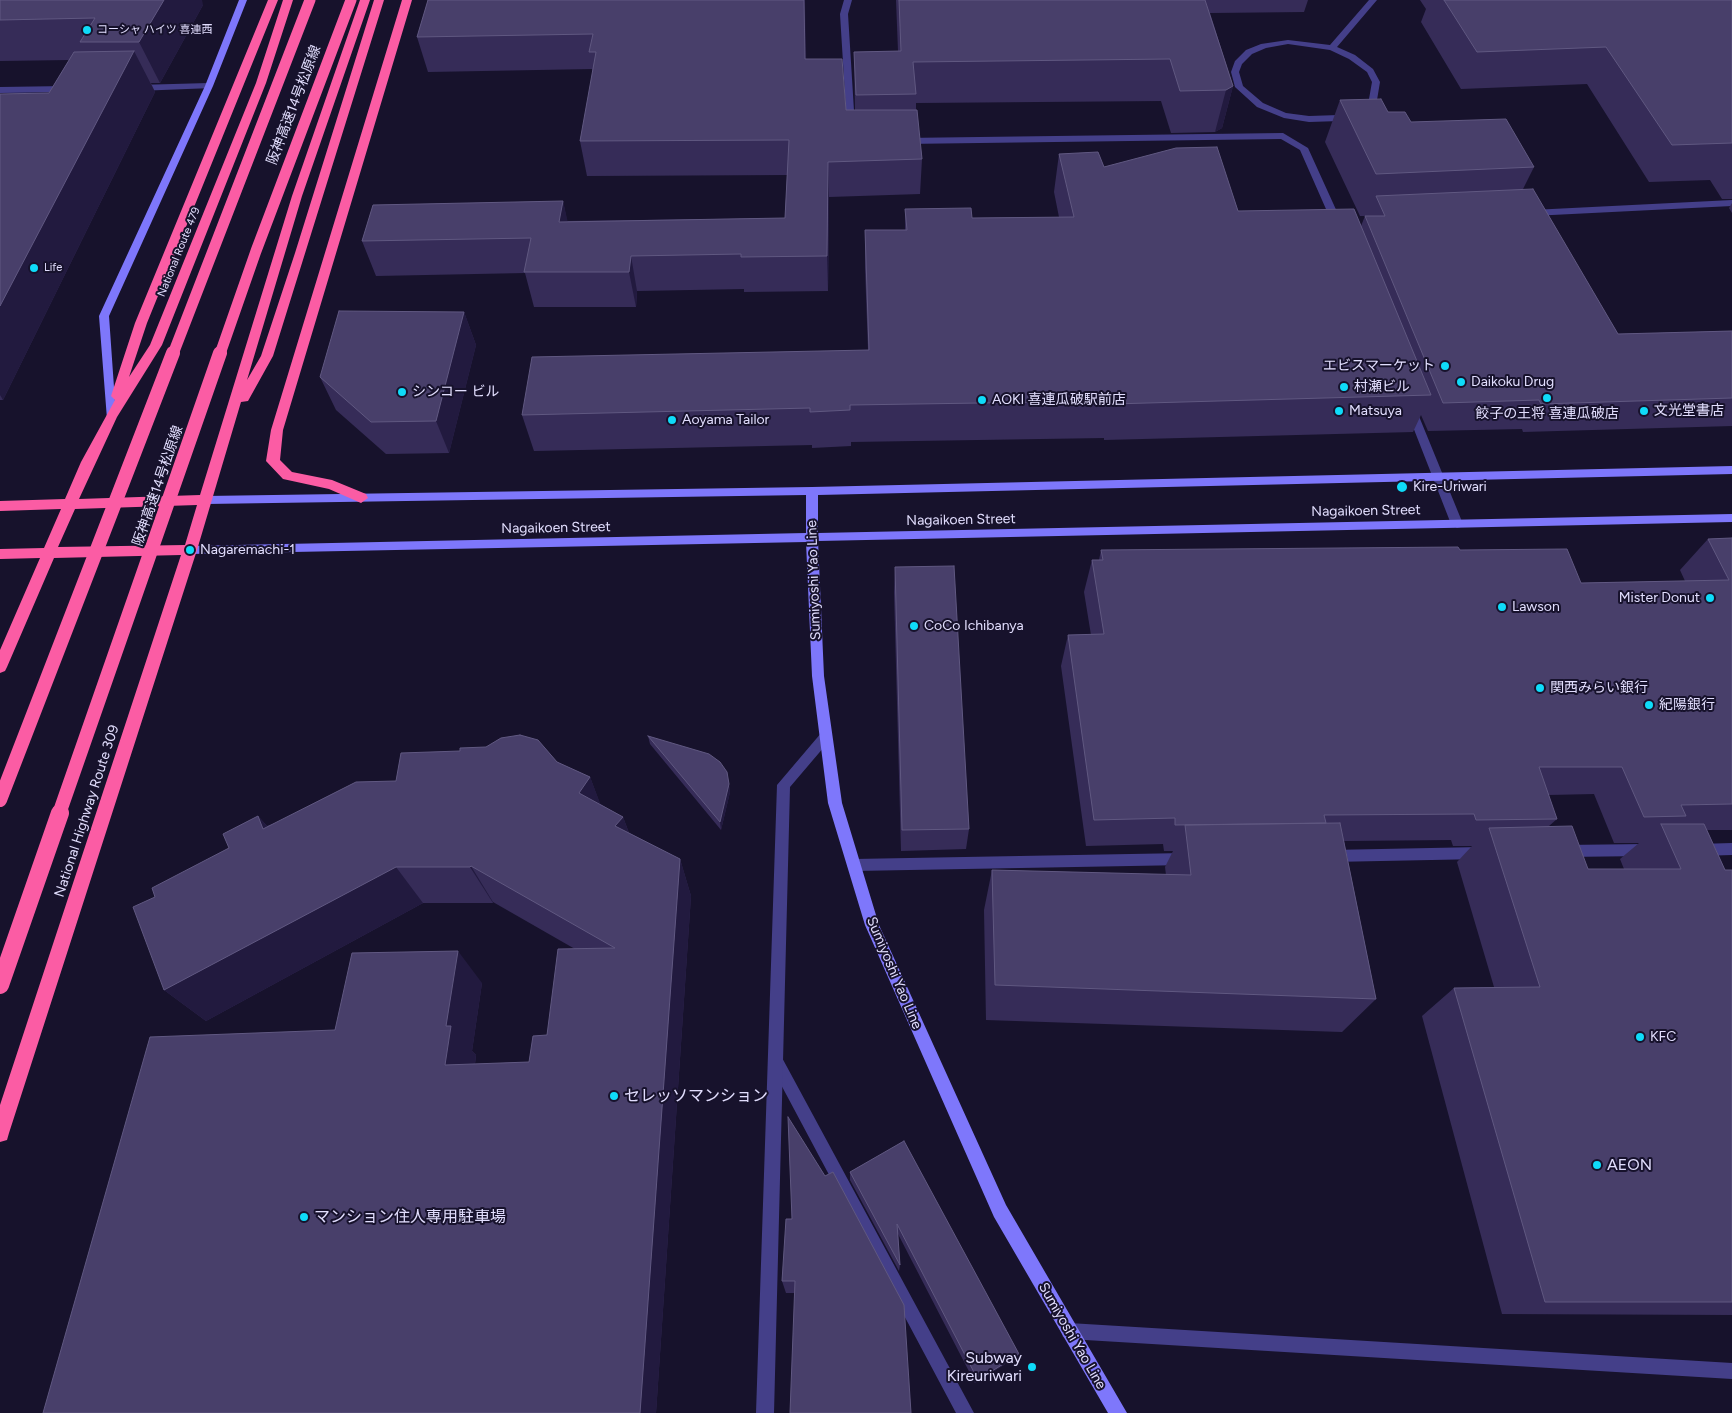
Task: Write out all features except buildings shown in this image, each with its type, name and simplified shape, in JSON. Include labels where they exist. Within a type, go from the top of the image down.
[{"type":"highway","points":[[111,416],[141,322],[272,0]]},
{"type":"highway","name":"National Route 479","points":[[72,504],[88,462],[111,416],[156,345],[261,83],[288,0]]},
{"type":"highway","name":"阪神高速14号松原線","points":[[0,800],[310,0]]},
{"type":"highway","name":"阪神高速14号松原線","points":[[0,985],[256,251],[351,0]]},
{"type":"highway","points":[[0,506],[206,500],[297,196],[365,0]]},
{"type":"highway","points":[[229,427],[267,356],[301,253],[379,0]]},
{"type":"highway","points":[[361,498],[332,485],[288,476],[273,461],[278,430],[406,0]]},
{"type":"highway","name":"National Highway Route 309","points":[[0,1132],[206,500]]},
{"type":"highway","points":[[0,667],[72,504]]},
{"type":"highway","points":[[0,554],[190,550]]},
{"type":"main road","points":[[111,416],[104,316],[209,86],[243,0]]},
{"type":"main road","points":[[206,500],[812,491],[1732,470]]},
{"type":"main road","name":"Sumiyoshi Yao Line","points":[[812,491],[812,538],[818,676],[835,804],[872,925],[1000,1211],[1118,1413]]},
{"type":"main road","name":"Nagaikoen Street","points":[[190,550],[1732,518]]},
{"type":"street","points":[[848,0],[844,14],[851,132]]},
{"type":"street","points":[[1332,48],[1373,0]]},
{"type":"street","points":[[890,141],[1283,125],[1309,119],[1340,118],[1361,111],[1373,100],[1376,82],[1370,71],[1352,57],[1332,48],[1301,42],[1264,46],[1249,52],[1238,63],[1235,72],[1239,87],[1283,125],[1304,148],[1342,225]]},
{"type":"street","points":[[128,88],[209,86]]},
{"type":"street","points":[[0,90],[80,89]]},
{"type":"street","points":[[1525,213],[1732,202]]},
{"type":"street","points":[[1407,398],[1457,524]]},
{"type":"street","points":[[765,1413],[784,785],[826,736]]},
{"type":"street","points":[[1684,850],[1732,849]]},
{"type":"street","points":[[1548,852],[1655,850]]},
{"type":"street","points":[[1320,856],[1498,853]]},
{"type":"street","points":[[854,865],[1201,858]]},
{"type":"street","points":[[775,1059],[965,1413]]},
{"type":"street","points":[[1069,1332],[1732,1370]]},
{"type":"place","name":"コーシャ ハイツ 喜連西","points":[[87,30]]},
{"type":"place","name":"Life","points":[[34,268]]},
{"type":"place","name":"エビスマーケット","points":[[1445,366]]},
{"type":"place","name":"Daikoku Drug","points":[[1461,382]]},
{"type":"place","name":"村瀬ビル","points":[[1344,387]]},
{"type":"place","name":"シンコー ビル","points":[[402,392]]},
{"type":"place","name":"餃子の王将 喜連瓜破店","points":[[1547,398]]},
{"type":"place","name":"AOKI 喜連瓜破駅前店","points":[[982,400]]},
{"type":"place","name":"Matsuya","points":[[1339,411]]},
{"type":"place","name":"文光堂書店","points":[[1644,411]]},
{"type":"place","name":"Aoyama Tailor","points":[[672,420]]},
{"type":"place","name":"Kire-Uriwari","points":[[1402,487]]},
{"type":"place","name":"Nagaremachi-1","points":[[190,550]]},
{"type":"place","name":"Mister Donut","points":[[1710,598]]},
{"type":"place","name":"Lawson","points":[[1502,607]]},
{"type":"place","name":"CoCo Ichibanya","points":[[914,626]]},
{"type":"place","name":"関西みらい銀行","points":[[1540,688]]},
{"type":"place","name":"紀陽銀行","points":[[1649,705]]},
{"type":"place","name":"KFC","points":[[1640,1037]]},
{"type":"place","name":"セレッソマンション","points":[[614,1096]]},
{"type":"place","name":"AEON","points":[[1597,1165]]},
{"type":"place","name":"マンション住人専用駐車場","points":[[304,1217]]},
{"type":"place","name":"Subway Kireuriwari","points":[[1032,1367]]}]
